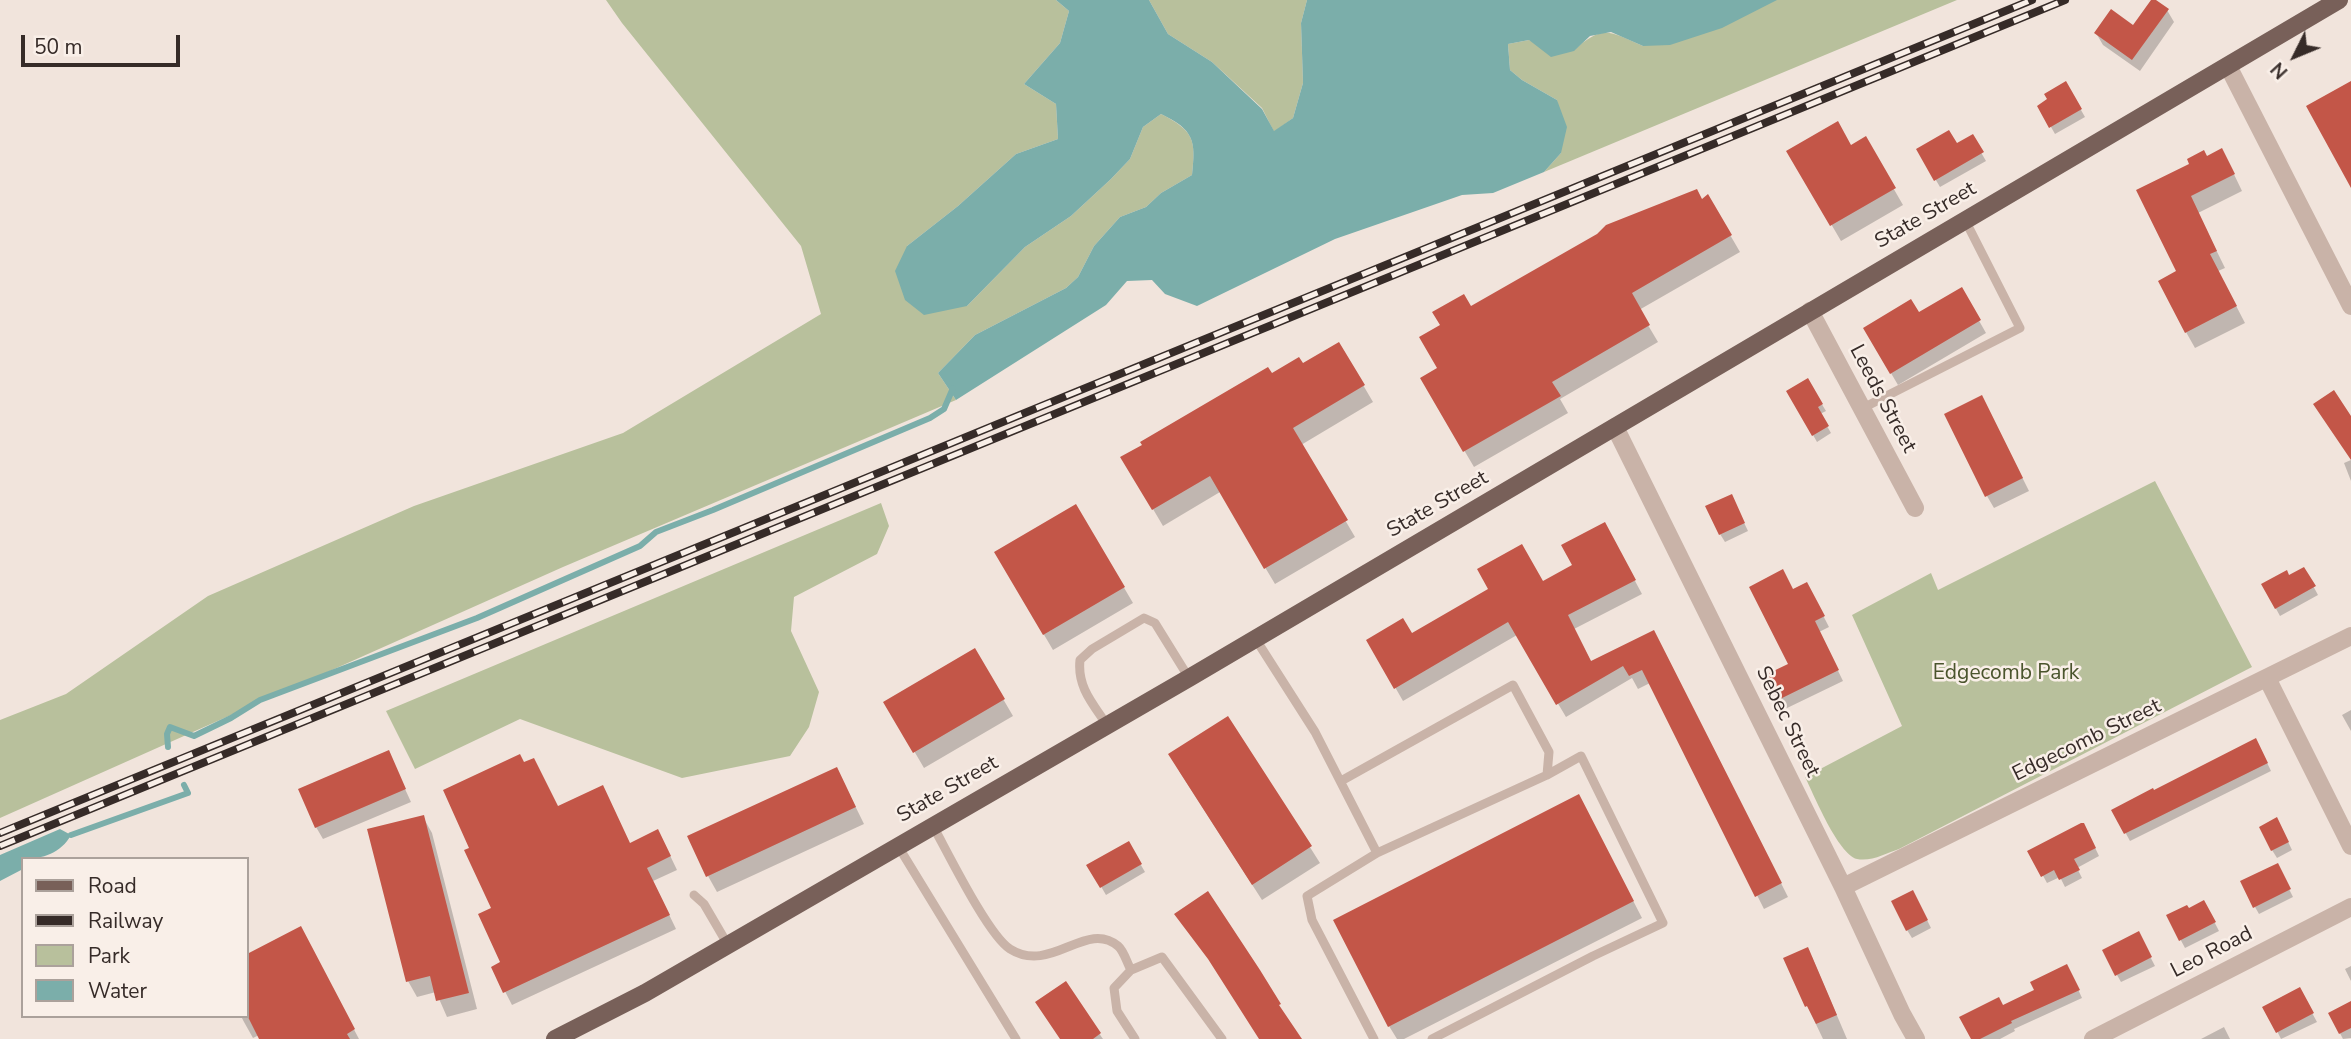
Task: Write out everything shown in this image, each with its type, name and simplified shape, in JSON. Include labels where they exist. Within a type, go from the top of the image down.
[{"type":"main road","name":"State Street","points":[[561,1038],[645,993],[1189,678],[2339,0]]},
{"type":"street","points":[[2228,66],[2351,306]]},
{"type":"street","name":"Leeds Street","points":[[1810,311],[1914,508]]},
{"type":"street","name":"Sebec Street","points":[[1615,427],[1916,1039]]},
{"type":"street","name":"Edgecomb Street","points":[[1843,887],[2351,636]]},
{"type":"street","points":[[2267,678],[2351,846]]},
{"type":"street","name":"Leo Road","points":[[2093,1039],[2351,907]]},
{"type":"lane","points":[[1861,409],[2020,328],[1965,220]]},
{"type":"lane","points":[[1107,725],[1082,686],[1080,660],[1092,649],[1144,618],[1155,623],[1189,678]]},
{"type":"lane","points":[[1255,638],[1315,732],[1377,853]]},
{"type":"lane","points":[[1341,781],[1513,685],[1549,752],[1546,775]]},
{"type":"lane","points":[[1374,1039],[1312,920],[1307,896],[1377,853],[1581,757],[1663,923],[1432,1039]]},
{"type":"lane","points":[[933,826],[992,931],[1009,949],[1035,957],[1050,955],[1089,939],[1106,940],[1119,947],[1131,970]]},
{"type":"lane","points":[[898,846],[1016,1039]]},
{"type":"lane","points":[[694,895],[704,904],[727,945]]},
{"type":"lane","points":[[1135,1039],[1117,1011],[1114,988],[1131,970],[1162,957],[1222,1039]]},
{"type":"green space","points":[[606,0],[1056,0],[1069,11],[1060,43],[1024,84],[1056,104],[1058,139],[1016,154],[958,206],[907,246],[967,306],[1025,247],[1071,216],[1111,179],[1130,159],[1143,127],[1161,114],[1180,126],[1190,137],[1193,144],[1192,175],[1161,193],[1146,207],[1120,217],[1094,246],[1078,277],[1066,288],[975,335],[938,373],[956,400],[563,567],[0,818],[0,720],[66,694],[208,596],[414,506],[623,433],[821,314],[801,246]]},
{"type":"green space","points":[[1149,0],[1307,0],[1301,23],[1303,83],[1293,118],[1274,132],[1262,108],[1212,62],[1168,34]]},
{"type":"green space","points":[[1637,0],[1957,0],[1544,172],[1561,153],[1557,100],[1510,70],[1508,44],[1529,40],[1573,51],[1592,37],[1606,33],[1643,46]]},
{"type":"green space","name":"Edgecomb Park","points":[[2155,481],[2252,667],[1899,849],[1868,859],[1857,859],[1850,855],[1827,823],[1805,777],[1902,726],[1852,615],[1931,573],[1938,590]]},
{"type":"green space","points":[[881,503],[889,526],[877,554],[794,597],[791,631],[819,692],[809,727],[790,756],[682,778],[520,719],[415,769],[386,711]]},
{"type":"water","points":[[1056,0],[1149,0],[1168,34],[1212,62],[1262,109],[1274,131],[1293,118],[1303,83],[1301,23],[1307,0],[1777,0],[1722,28],[1670,45],[1643,46],[1611,32],[1590,36],[1574,51],[1551,57],[1529,40],[1508,44],[1510,70],[1557,100],[1567,127],[1561,153],[1544,172],[1493,193],[1462,195],[1335,239],[1197,306],[1165,294],[1152,280],[1127,281],[1106,305],[956,400],[938,373],[975,335],[1066,288],[1078,277],[1094,246],[1120,217],[1146,207],[1161,193],[1192,175],[1193,145],[1190,137],[1180,125],[1161,114],[1143,127],[1130,159],[1111,179],[1071,216],[1025,247],[967,306],[924,315],[905,300],[895,271],[907,246],[958,206],[1016,154],[1058,139],[1056,104],[1024,84],[1060,43],[1069,11]]},
{"type":"water","points":[[60,829],[71,835],[57,851],[41,857],[21,857],[21,870],[0,881],[0,855]]},
{"type":"building","points":[[2151,0],[2156,0],[2169,9],[2132,60],[2094,33],[2111,9],[2133,25]]},
{"type":"building","points":[[2066,81],[2082,109],[2049,128],[2037,106],[2047,99],[2044,94]]},
{"type":"building","points":[[2351,81],[2351,188],[2306,106]]},
{"type":"building","points":[[1838,121],[1851,145],[1866,136],[1896,188],[1830,226],[1786,151]]},
{"type":"building","points":[[1949,130],[1957,143],[1973,134],[1984,152],[1934,181],[1916,149]]},
{"type":"building","points":[[2222,148],[2235,174],[2191,196],[2217,251],[2210,254],[2237,306],[2185,333],[2158,281],[2176,271],[2136,190],[2189,164],[2187,159],[2204,150],[2207,156]]},
{"type":"building","points":[[1697,189],[1702,199],[1708,194],[1732,235],[1632,293],[1650,325],[1552,382],[1561,396],[1463,452],[1420,378],[1437,368],[1419,337],[1440,325],[1432,312],[1464,294],[1471,306],[1597,234],[1606,225]]},
{"type":"building","points":[[1962,287],[1981,320],[1890,374],[1863,328],[1911,299],[1919,312]]},
{"type":"building","points":[[1339,342],[1365,385],[1293,428],[1348,520],[1264,569],[1210,476],[1152,510],[1120,457],[1142,445],[1140,442],[1268,367],[1272,373],[1299,357],[1303,363]]},
{"type":"building","points":[[1808,378],[1823,404],[1818,407],[1829,426],[1812,436],[1786,391]]},
{"type":"building","points":[[2334,390],[2351,416],[2351,460],[2313,404]]},
{"type":"building","points":[[1982,395],[2023,478],[1985,497],[1944,414]]},
{"type":"building","points":[[1732,494],[1745,523],[1719,535],[1705,506]]},
{"type":"building","points":[[1076,504],[1125,587],[1043,635],[994,552]]},
{"type":"building","points":[[1605,522],[1636,580],[1568,615],[1591,661],[1654,630],[1782,883],[1755,897],[1642,670],[1629,676],[1623,666],[1556,705],[1508,622],[1394,689],[1366,640],[1403,618],[1412,633],[1488,589],[1477,569],[1522,544],[1543,581],[1572,565],[1561,545]]},
{"type":"building","points":[[2304,567],[2316,586],[2275,609],[2261,584],[2287,570],[2289,575]]},
{"type":"building","points":[[1783,569],[1793,589],[1807,582],[1825,616],[1815,621],[1839,670],[1778,700],[1765,675],[1788,664],[1749,587]]},
{"type":"building","points":[[975,648],[1005,699],[913,753],[883,702]]},
{"type":"building","points":[[1228,716],[1312,846],[1252,885],[1168,754]]},
{"type":"building","points":[[2256,738],[2268,763],[2124,834],[2111,810]]},
{"type":"building","points":[[389,750],[406,789],[315,828],[298,789]]},
{"type":"building","points":[[520,754],[524,762],[534,758],[558,806],[603,785],[630,843],[658,829],[671,856],[647,868],[670,915],[503,993],[491,967],[500,962],[478,914],[491,908],[464,850],[469,848],[443,790]]},
{"type":"building","points":[[837,767],[856,807],[706,877],[687,836]]},
{"type":"building","points":[[1579,794],[1634,901],[1388,1027],[1333,920]]},
{"type":"building","points":[[424,815],[469,993],[436,1001],[430,976],[406,982],[367,829]]},
{"type":"building","points":[[2277,817],[2289,842],[2271,851],[2259,827]]},
{"type":"building","points":[[2084,823],[2096,848],[2074,859],[2080,870],[2059,880],[2054,870],[2041,877],[2027,851]]},
{"type":"building","points":[[1129,841],[1142,864],[1100,888],[1086,865]]},
{"type":"building","points":[[2278,863],[2291,889],[2253,908],[2240,881]]},
{"type":"building","points":[[1913,890],[1928,920],[1906,931],[1891,901]]},
{"type":"building","points":[[1208,891],[1302,1039],[1259,1039],[1208,959],[1174,914]]},
{"type":"building","points":[[2204,900],[2216,922],[2179,941],[2166,915]]},
{"type":"building","points":[[301,926],[355,1029],[347,1034],[350,1039],[259,1039],[248,1017],[248,953]]},
{"type":"building","points":[[2139,931],[2152,957],[2115,976],[2102,950]]},
{"type":"building","points":[[1808,947],[1837,1015],[1816,1024],[1807,1006],[1805,1007],[1783,958]]},
{"type":"building","points":[[2067,964],[2080,990],[2011,1021],[2012,1023],[1980,1039],[1971,1039],[1959,1017],[1999,997],[2003,1005],[2034,990],[2030,982]]},
{"type":"building","points":[[1066,981],[1101,1033],[1093,1039],[1060,1039],[1035,1002]]},
{"type":"building","points":[[2300,987],[2314,1013],[2276,1033],[2262,1007]]},
{"type":"building","points":[[2351,1001],[2351,1028],[2339,1034],[2328,1013]]},
{"type":"waterway","points":[[168,747],[167,734],[170,727],[194,736],[260,700],[477,618],[640,546],[656,532],[930,418],[944,409],[953,388]]},
{"type":"waterway","points":[[71,835],[188,793],[184,785]]},
{"type":"railway","points":[[0,833],[2032,0]]},
{"type":"railway","points":[[0,846],[2065,0]]}]
